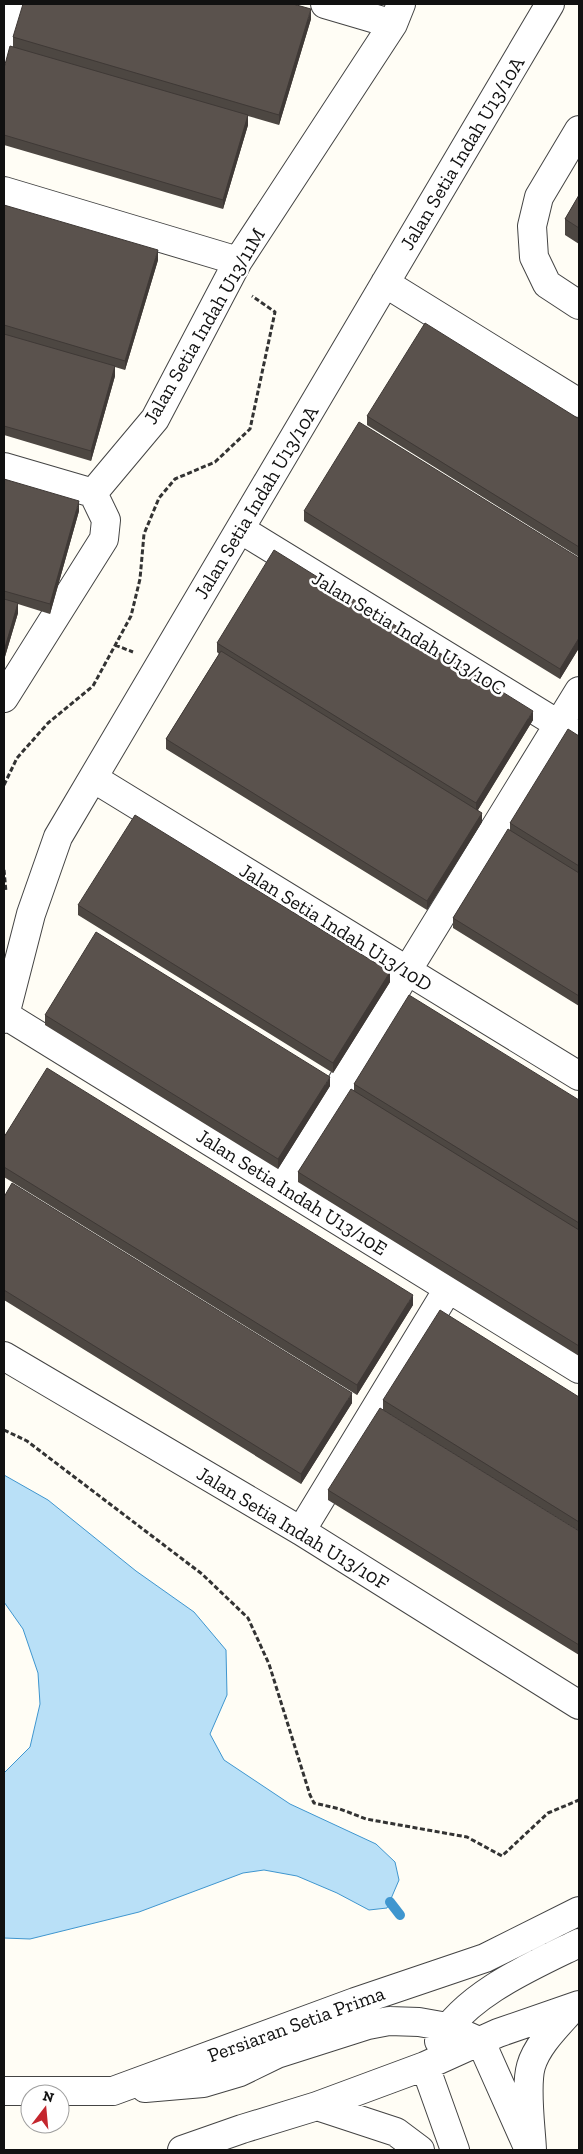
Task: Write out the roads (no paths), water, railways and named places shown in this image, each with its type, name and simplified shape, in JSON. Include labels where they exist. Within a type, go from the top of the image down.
[{"type":"street","points":[[4,51],[18,4]]},
{"type":"street","points":[[325,4],[397,14]]},
{"type":"street","name":"Jalan Setia Indah U13/10A","points":[[4,1017],[31,914],[58,837],[550,4]]},
{"type":"street","name":"Jalan Setia Indah U13/11M","points":[[93,493],[155,419],[238,261],[397,14]]},
{"type":"street","points":[[579,130],[539,197],[532,226],[534,256],[547,284],[579,305]]},
{"type":"street","points":[[4,191],[238,261]]},
{"type":"street","points":[[385,283],[579,403]]},
{"type":"street","points":[[4,467],[93,493],[106,520],[104,539],[4,698]]},
{"type":"street","name":"Jalan Setia Indah U13/10C","points":[[240,529],[569,731]]},
{"type":"street","points":[[282,1186],[407,972],[569,731],[579,692]]},
{"type":"street","name":"Jalan Setia Indah U13/10D","points":[[93,778],[579,1076]]},
{"type":"street","name":"Jalan Setia Indah U13/10E","points":[[4,1017],[579,1370]]},
{"type":"street","points":[[301,1531],[448,1289]]},
{"type":"street","name":"Jalan Setia Indah U13/10F","points":[[4,1356],[301,1531],[579,1704]]},
{"type":"street","name":"Persiaran Setia Prima","points":[[4,2091],[113,2091],[336,2009],[485,1958],[579,1912]]},
{"type":"street","points":[[454,2150],[425,2066],[448,2027],[484,1995],[511,1977],[579,1943]]},
{"type":"street","points":[[182,2150],[234,2140],[317,2106],[425,2066],[498,2033],[575,2007]]},
{"type":"street","points":[[531,2150],[529,2077],[531,2065],[539,2049],[575,2007]]},
{"type":"street","points":[[113,2091],[203,2083],[240,2072],[277,2054],[368,2025],[389,2021],[418,2022],[448,2027],[481,2042],[531,2150]]},
{"type":"street","points":[[317,2106],[396,2132],[420,2150]]},
{"type":"water","points":[[4,1475],[48,1500],[136,1571],[194,1612],[226,1650],[227,1695],[210,1734],[224,1760],[290,1804],[376,1844],[395,1862],[399,1880],[387,1908],[369,1910],[337,1893],[297,1876],[264,1870],[243,1873],[139,1912],[30,1939],[4,1938],[4,1773],[30,1747],[40,1704],[38,1673],[23,1629],[4,1602]]},
{"type":"waterway","points":[[390,1902],[400,1915]]}]
